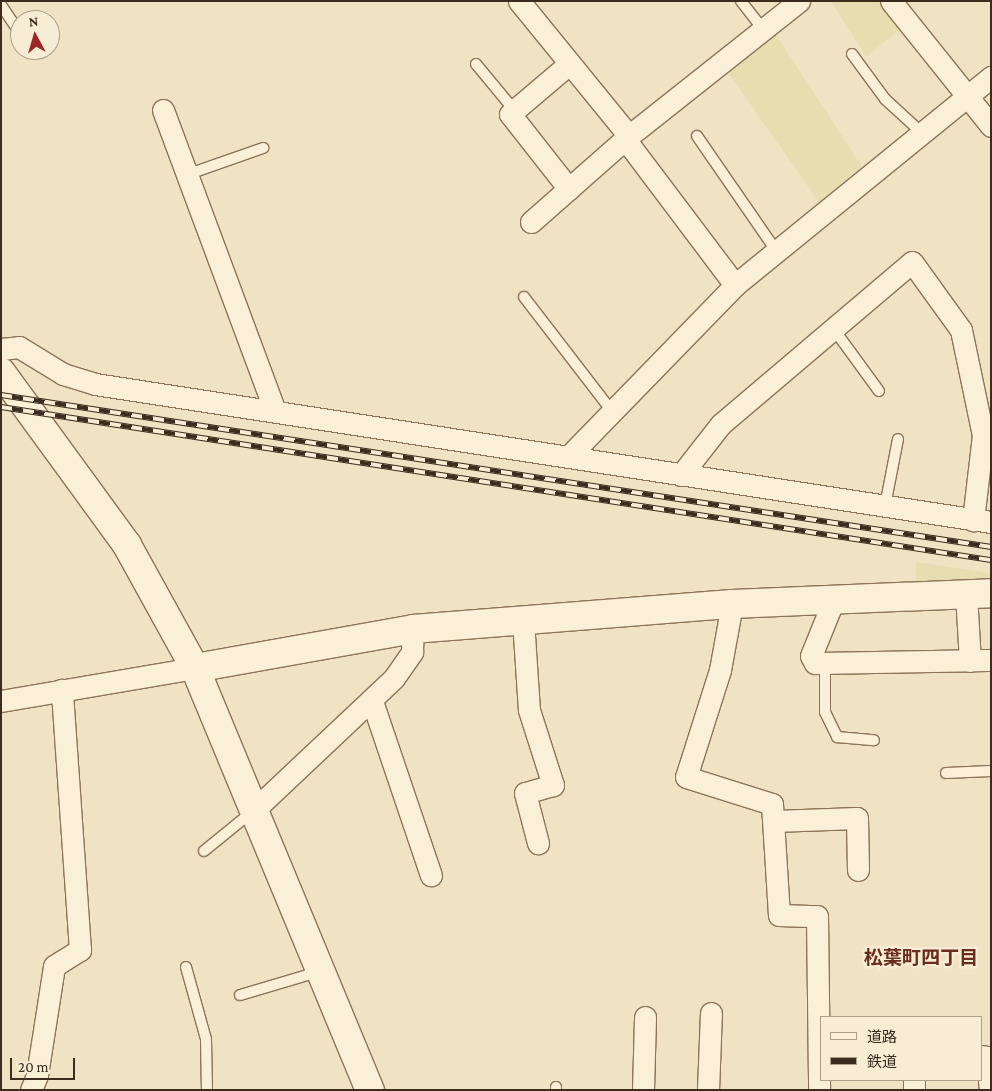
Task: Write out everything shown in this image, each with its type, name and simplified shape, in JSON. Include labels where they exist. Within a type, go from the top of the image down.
[{"type":"street","points":[[520,1],[627,138],[735,284]]},
{"type":"street","points":[[531,222],[627,138],[799,1]]},
{"type":"street","points":[[891,1],[991,126]]},
{"type":"street","points":[[569,64],[510,114],[569,189]]},
{"type":"street","points":[[568,457],[610,410],[735,284],[775,249],[991,76]]},
{"type":"street","points":[[163,110],[185,176],[275,411]]},
{"type":"street","points":[[1,349],[20,347],[63,374],[95,384],[275,411],[681,475],[982,521],[983,435],[961,330],[912,262],[722,424],[681,475]]},
{"type":"street","points":[[1,372],[127,545],[195,668],[370,1090]]},
{"type":"street","points":[[1,701],[413,629],[732,604],[978,593],[970,661]]},
{"type":"street","points":[[834,599],[811,656],[815,663],[991,660]]},
{"type":"street","points":[[732,604],[720,670],[686,777],[772,804],[779,916],[816,916],[820,1090]]},
{"type":"street","points":[[523,620],[529,710],[553,785],[525,792],[538,843]]},
{"type":"street","points":[[254,810],[372,701],[412,652],[413,629]]},
{"type":"street","points":[[31,1090],[38,1075],[54,966],[80,950],[62,690]]},
{"type":"street","points":[[372,701],[431,875]]},
{"type":"street","points":[[774,821],[857,818],[858,870]]},
{"type":"street","points":[[708,1090],[710,1013]]},
{"type":"street","points":[[642,1090],[645,1017]]},
{"type":"street","points":[[986,1056],[990,1090]]},
{"type":"lane","points":[[741,1],[764,29]]},
{"type":"lane","points":[[1,5],[10,18]]},
{"type":"lane","points":[[852,54],[885,99],[922,132]]},
{"type":"lane","points":[[476,64],[514,110]]},
{"type":"lane","points":[[697,136],[775,249]]},
{"type":"lane","points":[[185,176],[263,148]]},
{"type":"lane","points":[[524,297],[610,410]]},
{"type":"lane","points":[[834,328],[879,391]]},
{"type":"lane","points":[[885,506],[898,439]]},
{"type":"lane","points":[[826,664],[825,712],[837,737],[874,740]]},
{"type":"lane","points":[[946,773],[991,771]]},
{"type":"lane","points":[[204,851],[254,810]]},
{"type":"lane","points":[[186,967],[206,1039],[207,1090]]},
{"type":"lane","points":[[240,995],[321,971]]},
{"type":"shaded area","points":[[831,1],[878,1],[900,29],[866,57]]},
{"type":"shaded area","points":[[773,30],[862,167],[819,202],[725,68]]},
{"type":"shaded area","points":[[916,562],[989,573],[990,582],[916,583]]},
{"type":"railway","points":[[1,395],[991,547]]},
{"type":"railway","points":[[1,407],[991,560]]},
{"type":"district","name":"松葉町四丁目","points":[[921,958]]}]
